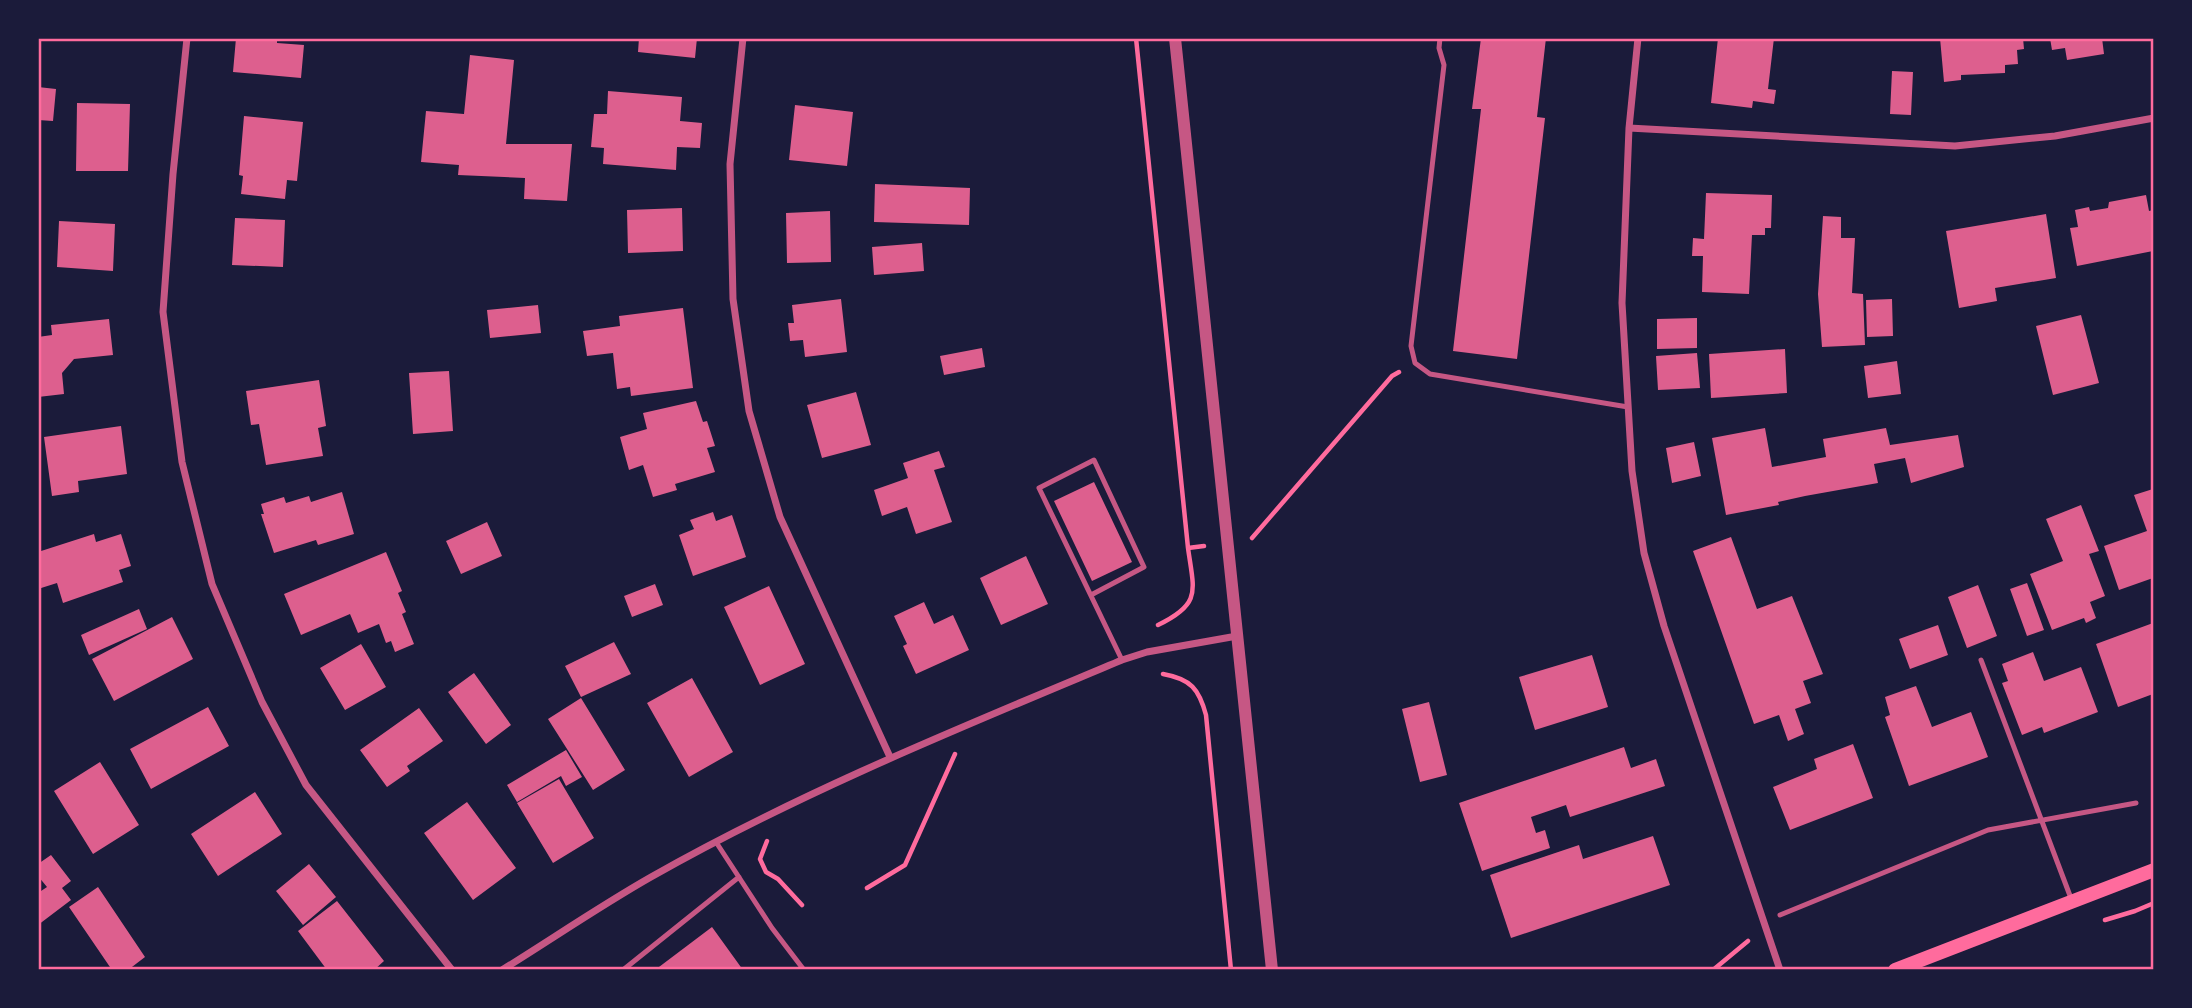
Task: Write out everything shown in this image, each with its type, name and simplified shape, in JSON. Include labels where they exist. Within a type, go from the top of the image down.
[{"type":"main road","points":[[1895,970],[2154,870]]},
{"type":"street","points":[[187,38],[163,312],[182,462],[212,583],[262,702],[306,785],[452,970]]},
{"type":"street","points":[[743,38],[730,164],[733,299],[749,411],[780,517],[890,757]]},
{"type":"street","points":[[1175,38],[1272,970]]},
{"type":"street","points":[[1639,38],[1629,128],[1622,303],[1632,471],[1644,553],[1664,626],[1780,970]]},
{"type":"street","points":[[1629,128],[1955,146],[2055,136],[2154,118]]},
{"type":"street","points":[[502,970],[650,878],[716,842],[890,757],[1122,660],[1147,652],[1237,636]]},
{"type":"lane","points":[[1440,38],[1438,48],[1444,65],[1410,346],[1415,363],[1430,374],[1628,407]]},
{"type":"lane","points":[[1091,595],[1144,567],[1094,460],[1039,488],[1122,660]]},
{"type":"lane","points":[[1981,660],[2072,901]]},
{"type":"lane","points":[[1780,915],[1988,830],[2136,803]]},
{"type":"lane","points":[[716,842],[772,928],[804,970]]},
{"type":"lane","points":[[623,970],[739,877]]},
{"type":"path","points":[[1159,674],[1187,681],[1200,694],[1206,715],[1231,970]]},
{"type":"path","points":[[867,888],[905,865],[955,753]]},
{"type":"path","points":[[1713,970],[1765,927]]},
{"type":"building","points":[[236,38],[277,38],[277,43],[304,45],[301,78],[233,72]]},
{"type":"building","points":[[639,38],[697,38],[695,58],[638,52]]},
{"type":"building","points":[[1481,38],[1546,38],[1537,117],[1545,118],[1517,359],[1453,351],[1481,109],[1472,109]]},
{"type":"building","points":[[1718,38],[1774,38],[1768,89],[1776,90],[1774,104],[1753,101],[1752,108],[1711,103]]},
{"type":"building","points":[[1940,38],[2023,38],[2024,49],[2017,50],[2018,64],[2005,65],[2005,73],[1961,75],[1961,80],[1944,82]]},
{"type":"building","points":[[2050,38],[2102,38],[2104,54],[2067,60],[2065,48],[2052,50]]},
{"type":"building","points":[[470,55],[514,60],[506,144],[572,144],[567,201],[524,199],[525,178],[458,175],[459,165],[421,162],[426,111],[464,114]]},
{"type":"building","points":[[1892,71],[1913,72],[1911,115],[1890,114]]},
{"type":"building","points":[[38,87],[56,89],[53,121],[38,120]]},
{"type":"building","points":[[608,91],[682,97],[680,121],[702,123],[700,148],[677,147],[676,170],[603,164],[604,148],[591,147],[594,114],[607,114]]},
{"type":"building","points":[[77,103],[130,104],[128,171],[76,171]]},
{"type":"building","points":[[795,105],[853,112],[847,166],[789,160]]},
{"type":"building","points":[[244,116],[303,122],[297,181],[287,180],[285,199],[241,194],[243,176],[239,175]]},
{"type":"building","points":[[875,184],[970,188],[969,225],[874,222]]},
{"type":"building","points":[[1706,193],[1772,195],[1771,228],[1765,228],[1765,235],[1752,235],[1749,294],[1702,292],[1703,256],[1692,256],[1693,238],[1704,239]]},
{"type":"building","points":[[2146,195],[2149,211],[2153,210],[2153,251],[2077,266],[2070,228],[2078,227],[2075,210],[2089,207],[2090,211],[2108,208],[2109,202]]},
{"type":"building","points":[[682,208],[683,251],[628,253],[627,210]]},
{"type":"building","points":[[830,211],[831,262],[787,263],[786,213]]},
{"type":"building","points":[[2046,214],[2056,278],[1995,288],[1997,301],[1959,308],[1946,231]]},
{"type":"building","points":[[1823,216],[1841,217],[1841,238],[1855,238],[1852,293],[1863,294],[1865,345],[1822,347],[1818,294]]},
{"type":"building","points":[[235,218],[285,220],[283,267],[232,265]]},
{"type":"building","points":[[59,221],[115,224],[113,271],[57,267]]},
{"type":"building","points":[[922,243],[924,271],[874,275],[872,247]]},
{"type":"building","points":[[841,299],[847,352],[805,357],[803,340],[790,341],[788,323],[794,323],[792,305]]},
{"type":"building","points":[[1892,299],[1893,336],[1867,337],[1866,300]]},
{"type":"building","points":[[538,305],[541,333],[490,338],[487,310]]},
{"type":"building","points":[[683,308],[693,388],[631,396],[630,387],[617,389],[613,353],[587,356],[583,331],[620,326],[619,316]]},
{"type":"building","points":[[2081,315],[2099,383],[2053,395],[2036,326]]},
{"type":"building","points":[[1697,318],[1697,348],[1657,349],[1657,319]]},
{"type":"building","points":[[109,319],[113,355],[74,359],[62,373],[64,394],[38,397],[38,337],[52,335],[51,325]]},
{"type":"building","points":[[982,348],[985,367],[944,375],[940,356]]},
{"type":"building","points":[[1785,349],[1787,393],[1711,398],[1709,354]]},
{"type":"building","points":[[1697,353],[1700,388],[1658,390],[1656,356]]},
{"type":"building","points":[[1897,361],[1901,394],[1868,398],[1864,366]]},
{"type":"building","points":[[449,371],[453,431],[413,434],[409,373]]},
{"type":"building","points":[[319,380],[326,426],[318,428],[323,456],[266,465],[259,424],[251,425],[246,391]]},
{"type":"building","points":[[856,392],[871,445],[822,458],[807,405]]},
{"type":"building","points":[[696,401],[703,422],[707,421],[715,446],[707,448],[715,472],[675,484],[677,490],[653,497],[643,465],[629,470],[620,437],[647,429],[643,413]]},
{"type":"building","points":[[121,426],[127,474],[78,481],[79,492],[52,496],[44,437]]},
{"type":"building","points":[[1765,428],[1772,467],[1826,457],[1823,439],[1886,428],[1890,445],[1958,435],[1964,467],[1911,483],[1905,458],[1874,464],[1878,483],[1805,496],[1778,502],[1779,505],[1726,515],[1712,438]]},
{"type":"building","points":[[1694,442],[1701,476],[1672,483],[1666,448]]},
{"type":"building","points":[[939,451],[945,467],[934,470],[952,522],[916,534],[907,507],[882,516],[874,490],[908,478],[903,463]]},
{"type":"building","points":[[1094,482],[1132,562],[1092,581],[1054,501]]},
{"type":"building","points":[[2153,489],[2153,578],[2119,590],[2104,546],[2147,531],[2134,495]]},
{"type":"building","points":[[342,492],[354,534],[318,545],[316,540],[274,553],[261,514],[264,514],[261,504],[284,497],[286,503],[309,496],[311,502]]},
{"type":"building","points":[[2081,505],[2099,551],[2089,554],[2105,596],[2090,602],[2096,618],[2086,623],[2084,618],[2052,630],[2030,574],[2063,561],[2046,519]]},
{"type":"building","points":[[713,512],[716,521],[732,515],[746,557],[693,576],[679,535],[694,529],[690,520]]},
{"type":"building","points":[[487,522],[502,556],[461,574],[446,541]]},
{"type":"building","points":[[94,534],[96,542],[121,534],[131,566],[119,570],[123,582],[63,603],[57,583],[38,589],[38,552]]},
{"type":"building","points":[[1731,537],[1757,609],[1792,596],[1823,674],[1803,681],[1811,703],[1795,709],[1804,734],[1788,741],[1779,715],[1754,724],[1693,551]]},
{"type":"building","points":[[386,552],[402,591],[398,593],[406,612],[402,614],[414,644],[395,652],[391,641],[386,643],[379,624],[358,633],[350,614],[301,635],[284,594]]},
{"type":"building","points":[[1026,556],[1048,604],[1001,625],[980,578]]},
{"type":"building","points":[[2027,583],[2044,630],[2027,636],[2010,589]]},
{"type":"building","points":[[655,584],[663,605],[632,617],[624,596]]},
{"type":"building","points":[[1978,585],[1997,636],[1967,648],[1948,597]]},
{"type":"building","points":[[769,586],[805,664],[760,685],[724,607]]},
{"type":"building","points":[[924,602],[934,624],[953,615],[969,650],[916,674],[903,646],[907,644],[894,616]]},
{"type":"building","points":[[139,609],[147,629],[89,655],[81,635]]},
{"type":"building","points":[[172,617],[193,659],[114,701],[92,659]]},
{"type":"building","points":[[2153,623],[2153,694],[2118,707],[2096,644]]},
{"type":"building","points":[[1938,625],[1948,655],[1910,669],[1899,639]]},
{"type":"building","points":[[614,642],[631,674],[581,697],[565,666]]},
{"type":"building","points":[[361,644],[386,687],[345,710],[320,668]]},
{"type":"building","points":[[2033,652],[2044,681],[2081,667],[2098,712],[2044,733],[2042,727],[2022,735],[2002,683],[2008,681],[2002,664]]},
{"type":"building","points":[[1592,655],[1608,707],[1535,730],[1519,677]]},
{"type":"building","points":[[474,673],[511,725],[486,744],[448,692]]},
{"type":"building","points":[[692,678],[733,752],[689,777],[647,703]]},
{"type":"building","points":[[1916,686],[1932,727],[1971,712],[1988,757],[1909,786],[1885,717],[1890,715],[1885,697]]},
{"type":"building","points":[[581,698],[625,770],[593,790],[548,719]]},
{"type":"building","points":[[1429,702],[1447,775],[1420,782],[1402,709]]},
{"type":"building","points":[[208,707],[229,746],[151,789],[130,749]]},
{"type":"building","points":[[419,708],[443,741],[407,766],[410,771],[387,787],[360,750]]},
{"type":"building","points":[[1853,744],[1873,798],[1790,830],[1773,787],[1817,769],[1814,759]]},
{"type":"building","points":[[1624,747],[1631,768],[1656,759],[1665,786],[1570,817],[1566,805],[1531,817],[1536,833],[1545,830],[1550,848],[1482,871],[1459,803]]},
{"type":"building","points":[[566,750],[582,777],[566,786],[561,776],[517,802],[507,785]]},
{"type":"building","points":[[100,762],[139,825],[93,854],[54,791]]},
{"type":"building","points":[[559,779],[594,838],[553,863],[517,803]]},
{"type":"building","points":[[255,792],[282,834],[218,876],[191,834]]},
{"type":"building","points":[[467,802],[516,868],[473,900],[424,833]]},
{"type":"building","points":[[1653,836],[1670,885],[1511,938],[1490,875],[1579,845],[1583,859]]},
{"type":"building","points":[[51,855],[71,881],[62,888],[71,900],[38,925],[38,893],[47,887],[38,876],[38,864]]},
{"type":"building","points":[[309,864],[336,897],[303,925],[276,891]]},
{"type":"building","points":[[98,887],[145,957],[128,970],[112,970],[69,907]]},
{"type":"building","points":[[337,901],[384,961],[374,970],[327,970],[298,931]]},
{"type":"building","points":[[712,927],[743,970],[655,970]]}]
